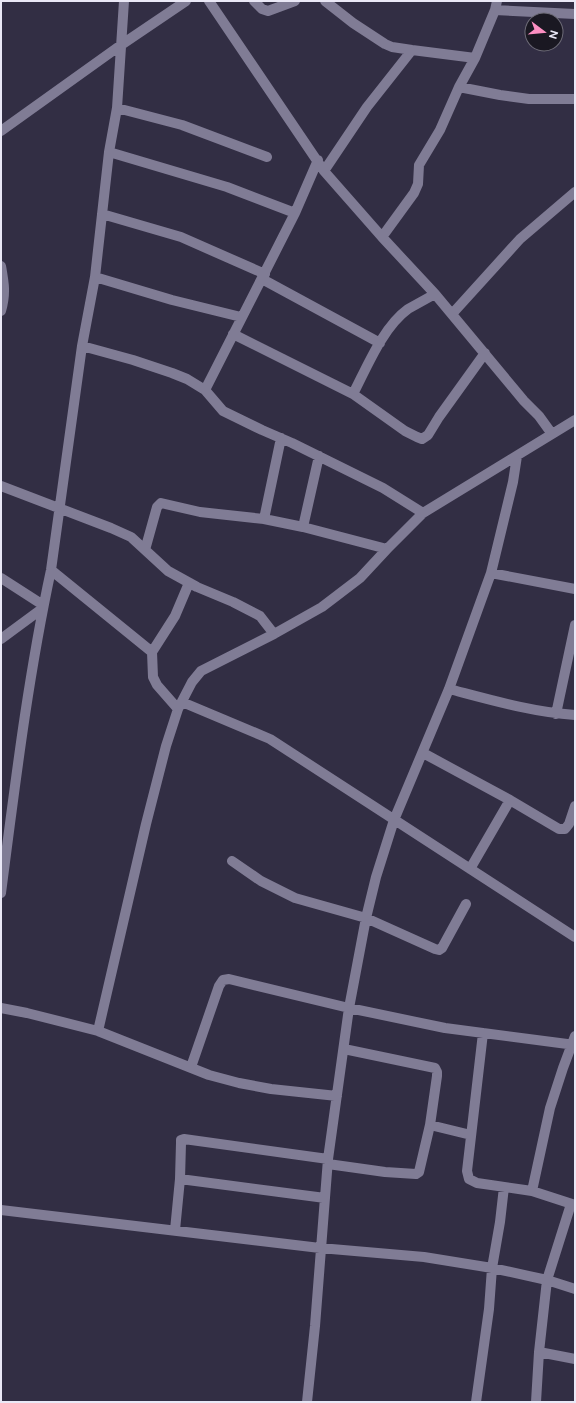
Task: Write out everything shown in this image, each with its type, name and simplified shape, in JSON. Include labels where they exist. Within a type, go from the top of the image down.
[{"type":"street","points":[[1,893],[21,741],[43,606],[51,570],[82,346],[95,277],[109,152],[117,108],[124,1]]},
{"type":"street","points":[[1,131],[121,45],[186,1]]},
{"type":"street","points":[[209,1],[324,171],[435,294],[539,416],[552,434]]},
{"type":"street","points":[[254,1],[262,9],[268,11],[295,1]]},
{"type":"street","points":[[325,1],[378,40],[392,47],[475,58]]},
{"type":"street","points":[[382,237],[414,193],[418,184],[419,165],[440,130],[459,87],[475,58],[496,5],[575,14]]},
{"type":"street","points":[[324,171],[367,107],[412,50]]},
{"type":"street","points":[[459,87],[529,99],[575,99]]},
{"type":"street","points":[[117,108],[182,125],[267,157]]},
{"type":"street","points":[[109,152],[227,187],[295,213]]},
{"type":"street","points":[[205,390],[234,334],[241,317],[264,277],[295,213],[318,160]]},
{"type":"street","points":[[452,314],[520,239],[575,192]]},
{"type":"street","points":[[102,214],[181,237],[264,277],[380,343]]},
{"type":"street","points":[[1,266],[5,298],[1,310]]},
{"type":"street","points":[[95,277],[172,300],[241,317]]},
{"type":"street","points":[[353,394],[380,343],[396,321],[408,310],[435,294]]},
{"type":"street","points":[[234,334],[353,394],[405,431],[422,439],[428,435],[439,417],[485,353]]},
{"type":"street","points":[[82,346],[133,360],[172,373],[205,390],[222,411],[319,456],[383,488],[423,513]]},
{"type":"street","points":[[98,1031],[146,824],[166,746],[180,706],[192,682],[201,671],[274,634],[322,607],[360,578],[423,513],[575,420]]},
{"type":"street","points":[[264,519],[281,438]]},
{"type":"street","points":[[303,527],[319,456]]},
{"type":"street","points":[[307,1402],[315,1326],[328,1161],[349,1008],[366,918],[376,877],[394,820],[449,689],[490,573],[513,482],[517,456]]},
{"type":"street","points":[[1,486],[131,537],[168,571],[189,584],[233,602],[260,616],[274,634]]},
{"type":"street","points":[[145,550],[157,507],[161,504],[200,512],[264,519],[303,527],[387,549]]},
{"type":"street","points":[[51,570],[152,652]]},
{"type":"street","points":[[490,573],[575,589]]},
{"type":"street","points":[[1,578],[43,606]]},
{"type":"street","points":[[189,584],[175,616],[152,652],[153,677],[157,685],[180,706],[270,739],[575,937]]},
{"type":"street","points":[[1,639],[43,606]]},
{"type":"street","points":[[556,714],[575,625]]},
{"type":"street","points":[[449,689],[534,710],[556,714],[575,715]]},
{"type":"street","points":[[423,753],[510,800],[559,829],[565,829],[569,824],[575,806]]},
{"type":"street","points":[[470,869],[510,800]]},
{"type":"street","points":[[232,861],[261,881],[295,898],[366,918],[439,950],[442,948],[466,904]]},
{"type":"street","points":[[191,1067],[219,986],[223,980],[229,979],[349,1008],[445,1028],[574,1042],[563,1068],[550,1108],[532,1191]]},
{"type":"street","points":[[1,1008],[27,1012],[98,1031],[209,1075],[239,1083],[271,1089],[337,1096]]},
{"type":"street","points":[[483,1033],[475,1108],[470,1134],[467,1171],[469,1179],[477,1183],[532,1191],[573,1204],[548,1280],[539,1352],[536,1402]]},
{"type":"street","points":[[175,1230],[180,1179],[181,1140],[184,1138],[328,1161],[385,1172],[416,1174],[419,1172],[430,1126],[437,1076],[435,1068],[344,1048]]},
{"type":"street","points":[[430,1126],[470,1134]]},
{"type":"street","points":[[180,1179],[326,1198]]},
{"type":"street","points":[[476,1402],[489,1309],[492,1268],[504,1187]]},
{"type":"street","points":[[1,1210],[320,1248],[424,1257],[492,1268],[548,1280],[575,1289]]},
{"type":"street","points":[[539,1352],[575,1359]]}]
